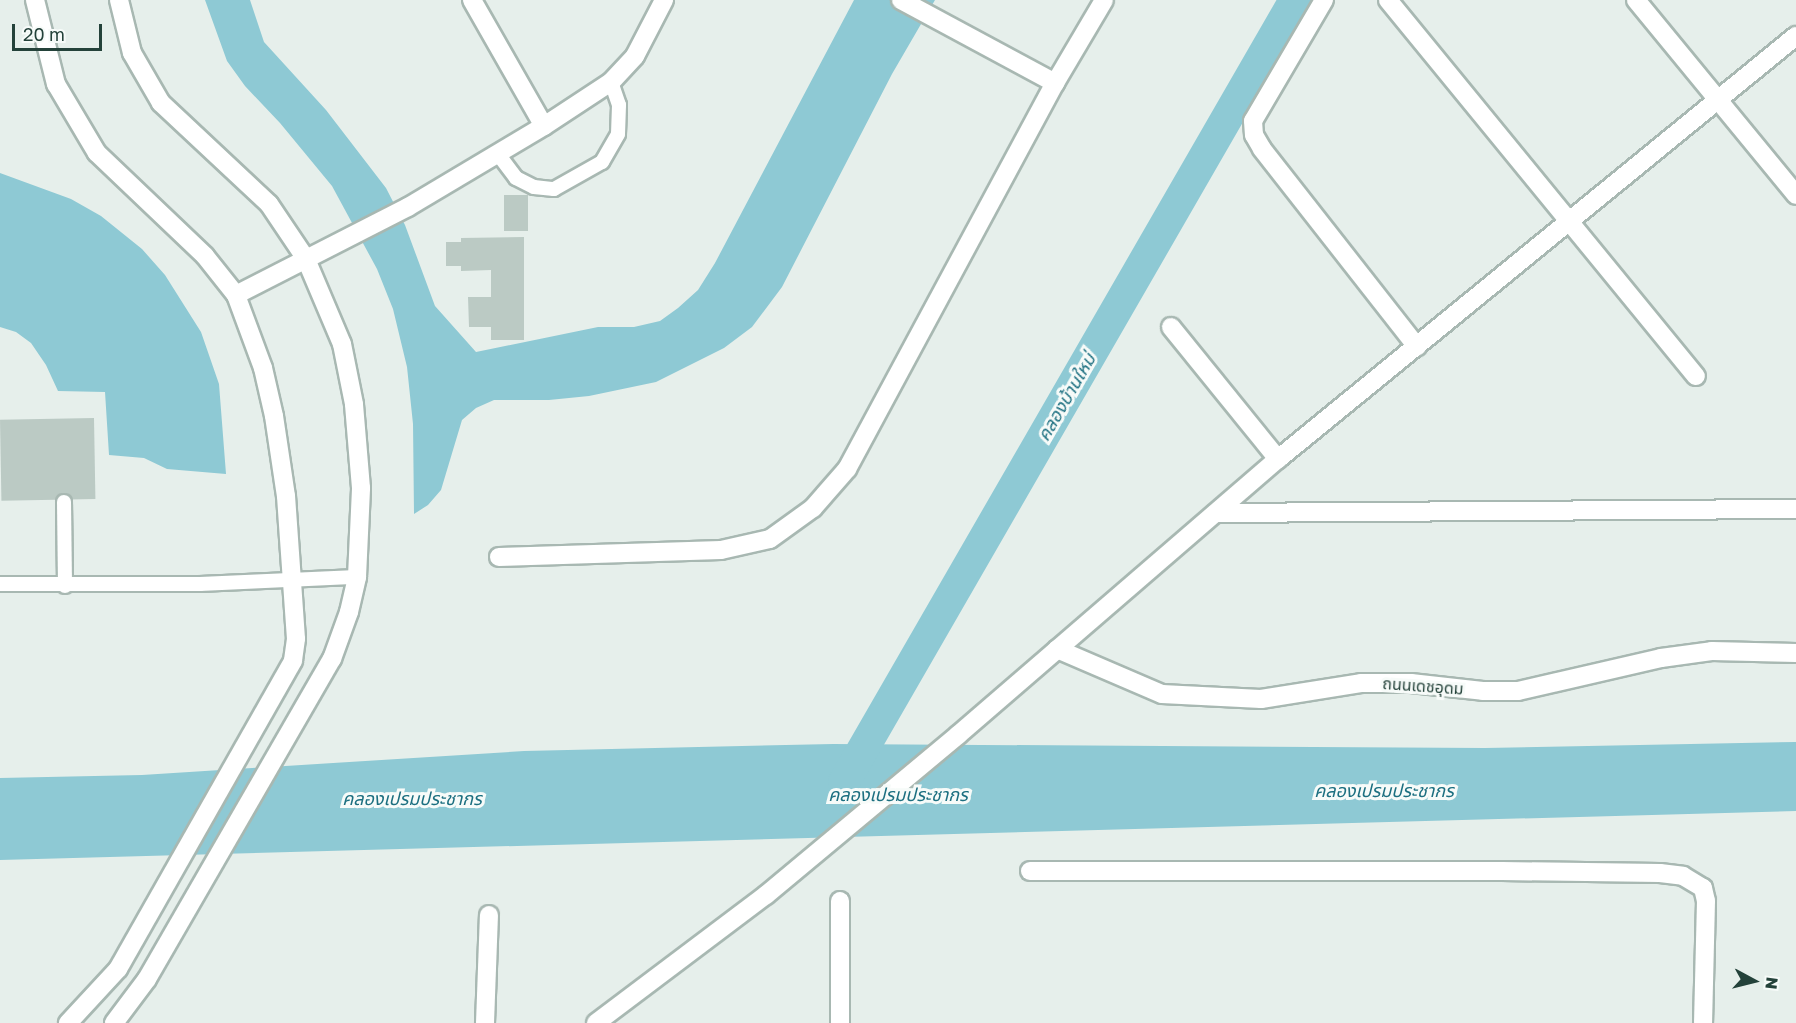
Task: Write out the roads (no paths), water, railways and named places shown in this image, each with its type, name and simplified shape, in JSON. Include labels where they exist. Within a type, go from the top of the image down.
[{"type":"street","points":[[35,0],[56,84],[97,153],[205,256],[236,295],[263,368],[274,416],[286,496],[296,639],[293,661],[118,969],[68,1023]]},
{"type":"street","points":[[114,1023],[147,979],[332,659],[349,612],[357,577],[361,488],[354,404],[342,344],[306,259],[269,204],[161,103],[132,53],[119,0]]},
{"type":"street","points":[[472,0],[544,126]]},
{"type":"street","points":[[236,295],[408,207],[544,126],[611,82],[635,56],[664,0]]},
{"type":"street","points":[[901,0],[1055,83]]},
{"type":"street","points":[[499,557],[721,550],[770,539],[813,507],[847,469],[1055,83],[1104,0]]},
{"type":"street","points":[[1324,0],[1253,121],[1254,135],[1262,149],[1417,347]]},
{"type":"street","points":[[1389,0],[1696,376]]},
{"type":"street","points":[[1636,0],[1720,99],[1796,195]]},
{"type":"street","points":[[596,1023],[766,895],[958,735],[1278,459],[1796,36]]},
{"type":"street","points":[[1170,327],[1278,459]]},
{"type":"street","points":[[1216,513],[1796,509]]},
{"type":"street","name":"ถนนเดชอุดม","points":[[1057,649],[1162,694],[1261,699],[1361,683],[1411,683],[1483,691],[1518,691],[1661,658],[1712,651],[1796,653]]},
{"type":"street","points":[[1030,871],[1660,873],[1683,876],[1702,888],[1706,901],[1703,1023]]},
{"type":"street","points":[[840,901],[840,1023]]},
{"type":"street","points":[[485,1023],[489,915]]},
{"type":"lane","points":[[498,154],[516,178],[534,187],[554,189],[602,162],[618,134],[619,105],[611,82]]},
{"type":"lane","points":[[64,502],[65,586]]},
{"type":"lane","points":[[0,584],[65,586],[357,577]]},
{"type":"water","points":[[205,0],[250,0],[264,42],[326,110],[386,188],[405,225],[435,306],[476,352],[598,327],[634,327],[660,321],[678,308],[698,290],[715,263],[854,0],[935,0],[892,74],[782,287],[752,327],[724,348],[656,382],[589,396],[549,400],[494,400],[476,408],[462,420],[441,490],[428,505],[414,514],[413,424],[407,367],[393,309],[377,269],[332,186],[280,123],[245,86],[227,61]]},
{"type":"water","points":[[0,173],[71,199],[101,216],[142,249],[165,275],[201,332],[219,384],[226,474],[167,469],[144,458],[109,455],[105,392],[58,391],[46,365],[31,343],[16,332],[0,327]]},
{"type":"water","name":"คลองเปรมประชากร","points":[[1796,742],[1796,811],[0,860],[0,778],[142,775],[524,751],[833,744],[1485,748]]},
{"type":"waterway","name":"คลองบ้านใหม่","points":[[844,782],[1295,0]]}]
